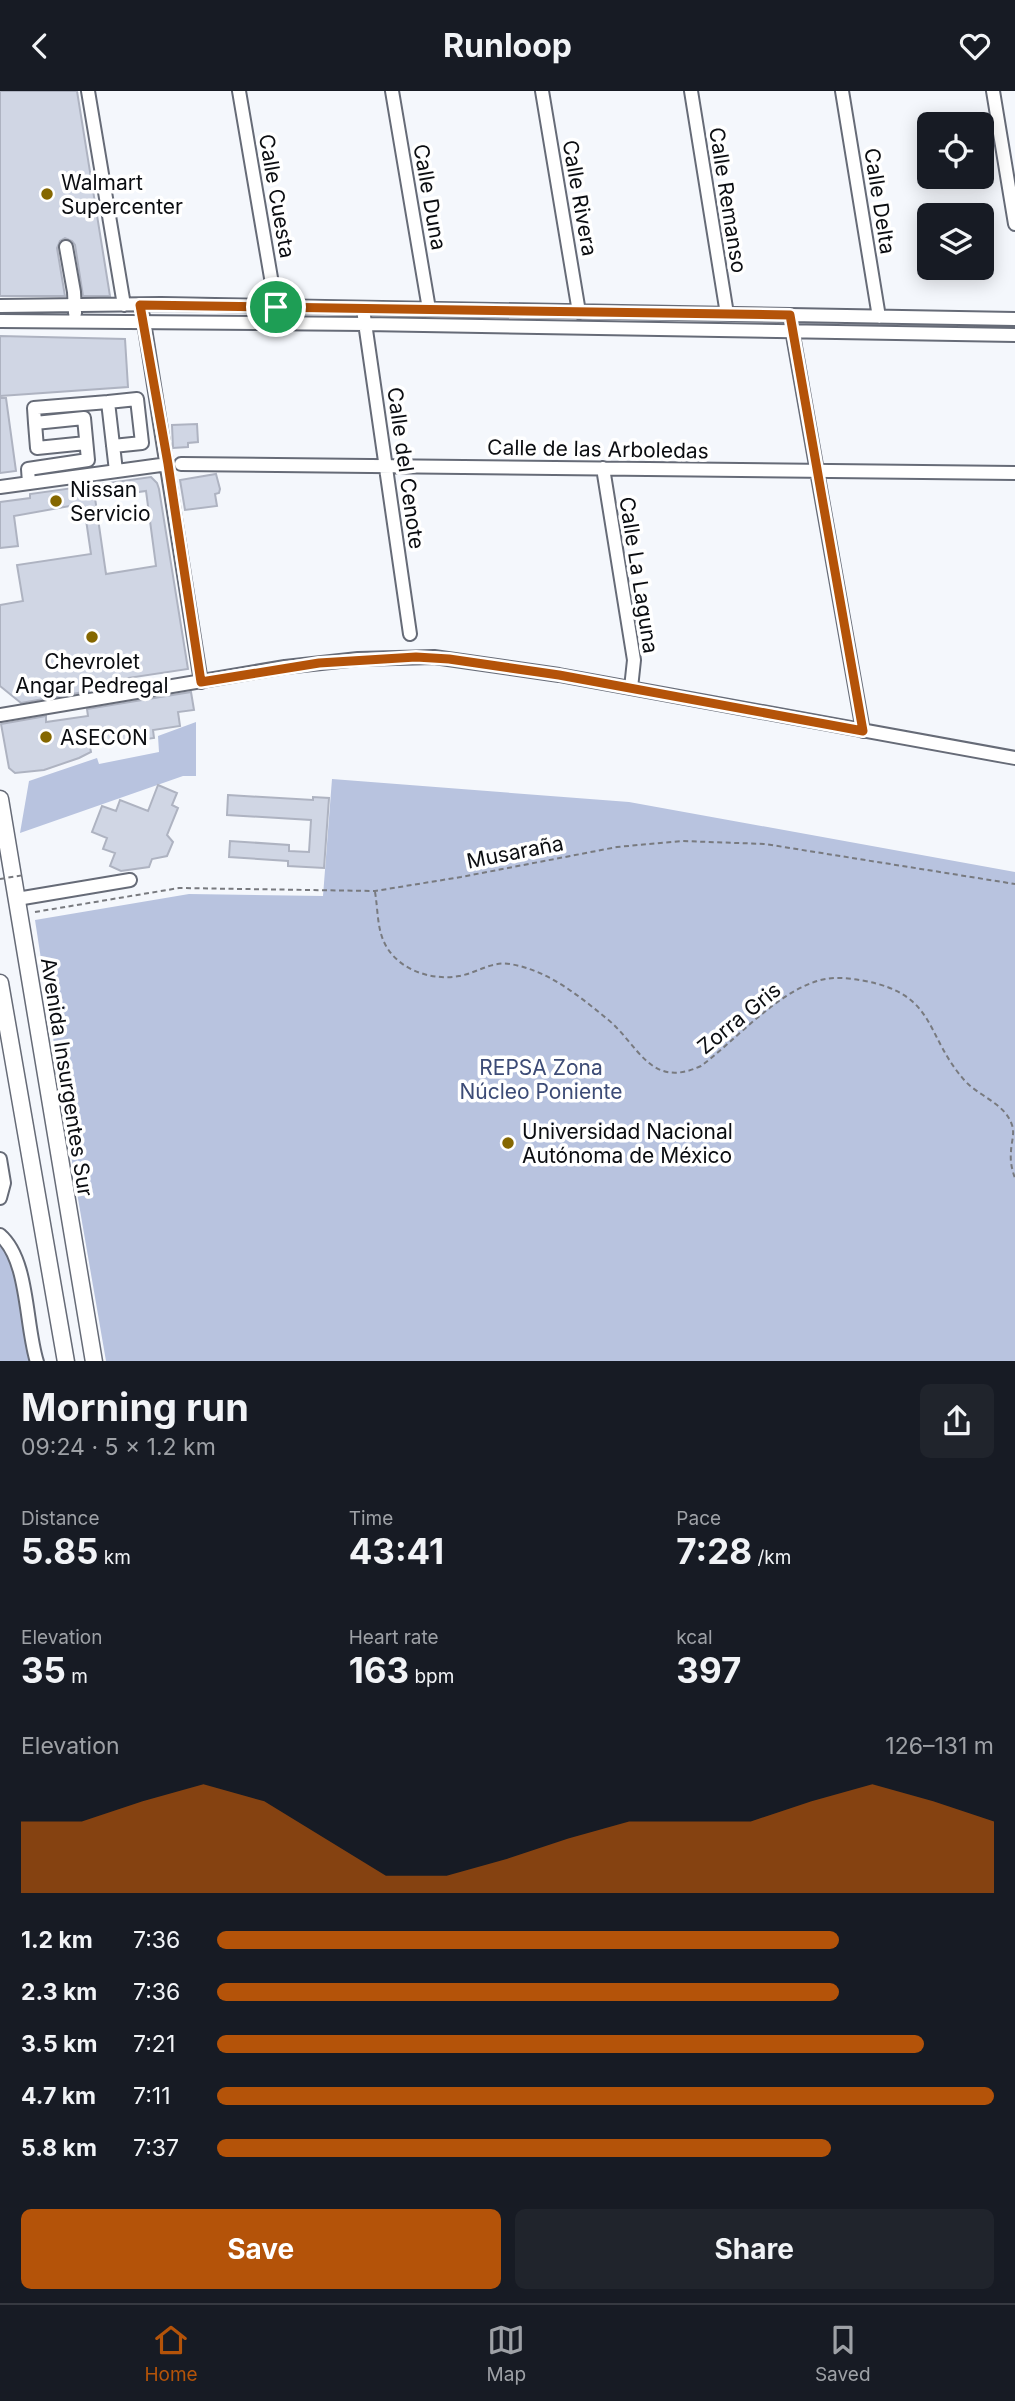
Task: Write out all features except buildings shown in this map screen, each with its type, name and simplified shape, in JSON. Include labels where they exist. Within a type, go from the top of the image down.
[{"type":"main road","name":"Avenida Insurgentes Sur","points":[[0,799],[94,1361]]},
{"type":"main road","points":[[0,983],[66,1361]]},
{"type":"street","points":[[88,91],[124,305]]},
{"type":"street","name":"Calle Cuesta","points":[[239,91],[276,307]]},
{"type":"street","name":"Calle Duna","points":[[392,91],[429,309]]},
{"type":"street","name":"Calle Rivera","points":[[542,91],[579,312]]},
{"type":"street","name":"Calle Remanso","points":[[691,91],[727,314]]},
{"type":"street","name":"Calle Delta","points":[[842,91],[879,317]]},
{"type":"street","points":[[993,91],[1015,224]]},
{"type":"street","points":[[66,247],[75,321]]},
{"type":"street","points":[[140,305],[168,464],[201,682]]},
{"type":"street","points":[[0,306],[140,305],[1015,319]]},
{"type":"street","name":"Calle del Cenote","points":[[363,308],[410,634]]},
{"type":"street","points":[[790,315],[863,731]]},
{"type":"street","points":[[0,321],[1015,335]]},
{"type":"street","points":[[86,443],[37,448],[34,408],[137,399],[142,443],[113,446]]},
{"type":"street","points":[[108,402],[116,471]]},
{"type":"street","points":[[29,483],[28,470],[88,460],[84,418],[35,423]]},
{"type":"street","points":[[0,487],[168,464]]},
{"type":"street","name":"Calle de las Arboledas","points":[[181,464],[1015,474]]},
{"type":"street","name":"Calle La Laguna","points":[[603,468],[634,660],[631,688]]},
{"type":"street","points":[[0,715],[319,663],[416,657],[456,660],[631,688],[1015,758]]},
{"type":"street","points":[[18,906],[130,880]]},
{"type":"street","points":[[0,1159],[4,1183],[0,1198]]},
{"type":"street","points":[[0,1235],[9,1243],[18,1260],[37,1361]]},
{"type":"path","name":"Musaraña","points":[[18,906],[30,913],[179,888],[375,891],[617,847],[710,841],[765,844],[1015,884]]},
{"type":"path","points":[[0,879],[24,875]]},
{"type":"path","name":"Zorra Gris","points":[[375,891],[385,944],[393,957],[410,968],[427,977],[457,977],[486,966],[506,964],[546,974],[614,1025],[649,1065],[667,1072],[688,1071],[701,1066],[780,1001],[797,989],[816,982],[843,978],[897,990],[916,1003],[923,1012],[935,1037],[967,1083],[1001,1108],[1011,1122],[1014,1134],[1011,1158],[1015,1178]]},
{"type":"green space","points":[[196,722],[196,776],[183,776],[20,833],[29,781],[97,758],[99,764],[159,752],[158,736]]},
{"type":"green space","name":"REPSA Zona Núcleo Poniente","points":[[332,779],[629,802],[1015,872],[1015,1361],[106,1361],[35,920],[189,894],[323,896]]},
{"type":"green space","points":[[0,1245],[5,1247],[17,1274],[30,1361],[0,1361]]},
{"type":"place","name":"Walmart Supercenter","points":[[47,194]]},
{"type":"place","name":"Nissan Servicio","points":[[56,501]]},
{"type":"place","name":"Chevrolet Angar Pedregal","points":[[92,637]]},
{"type":"place","name":"ASECON","points":[[46,737]]},
{"type":"place","name":"Universidad Nacional Autónoma de México","points":[[508,1143]]},
{"type":"route","points":[[140,305],[276,307],[790,315],[863,731],[559,675],[449,659],[358,659],[285,667],[201,682],[168,464],[140,305]]}]
